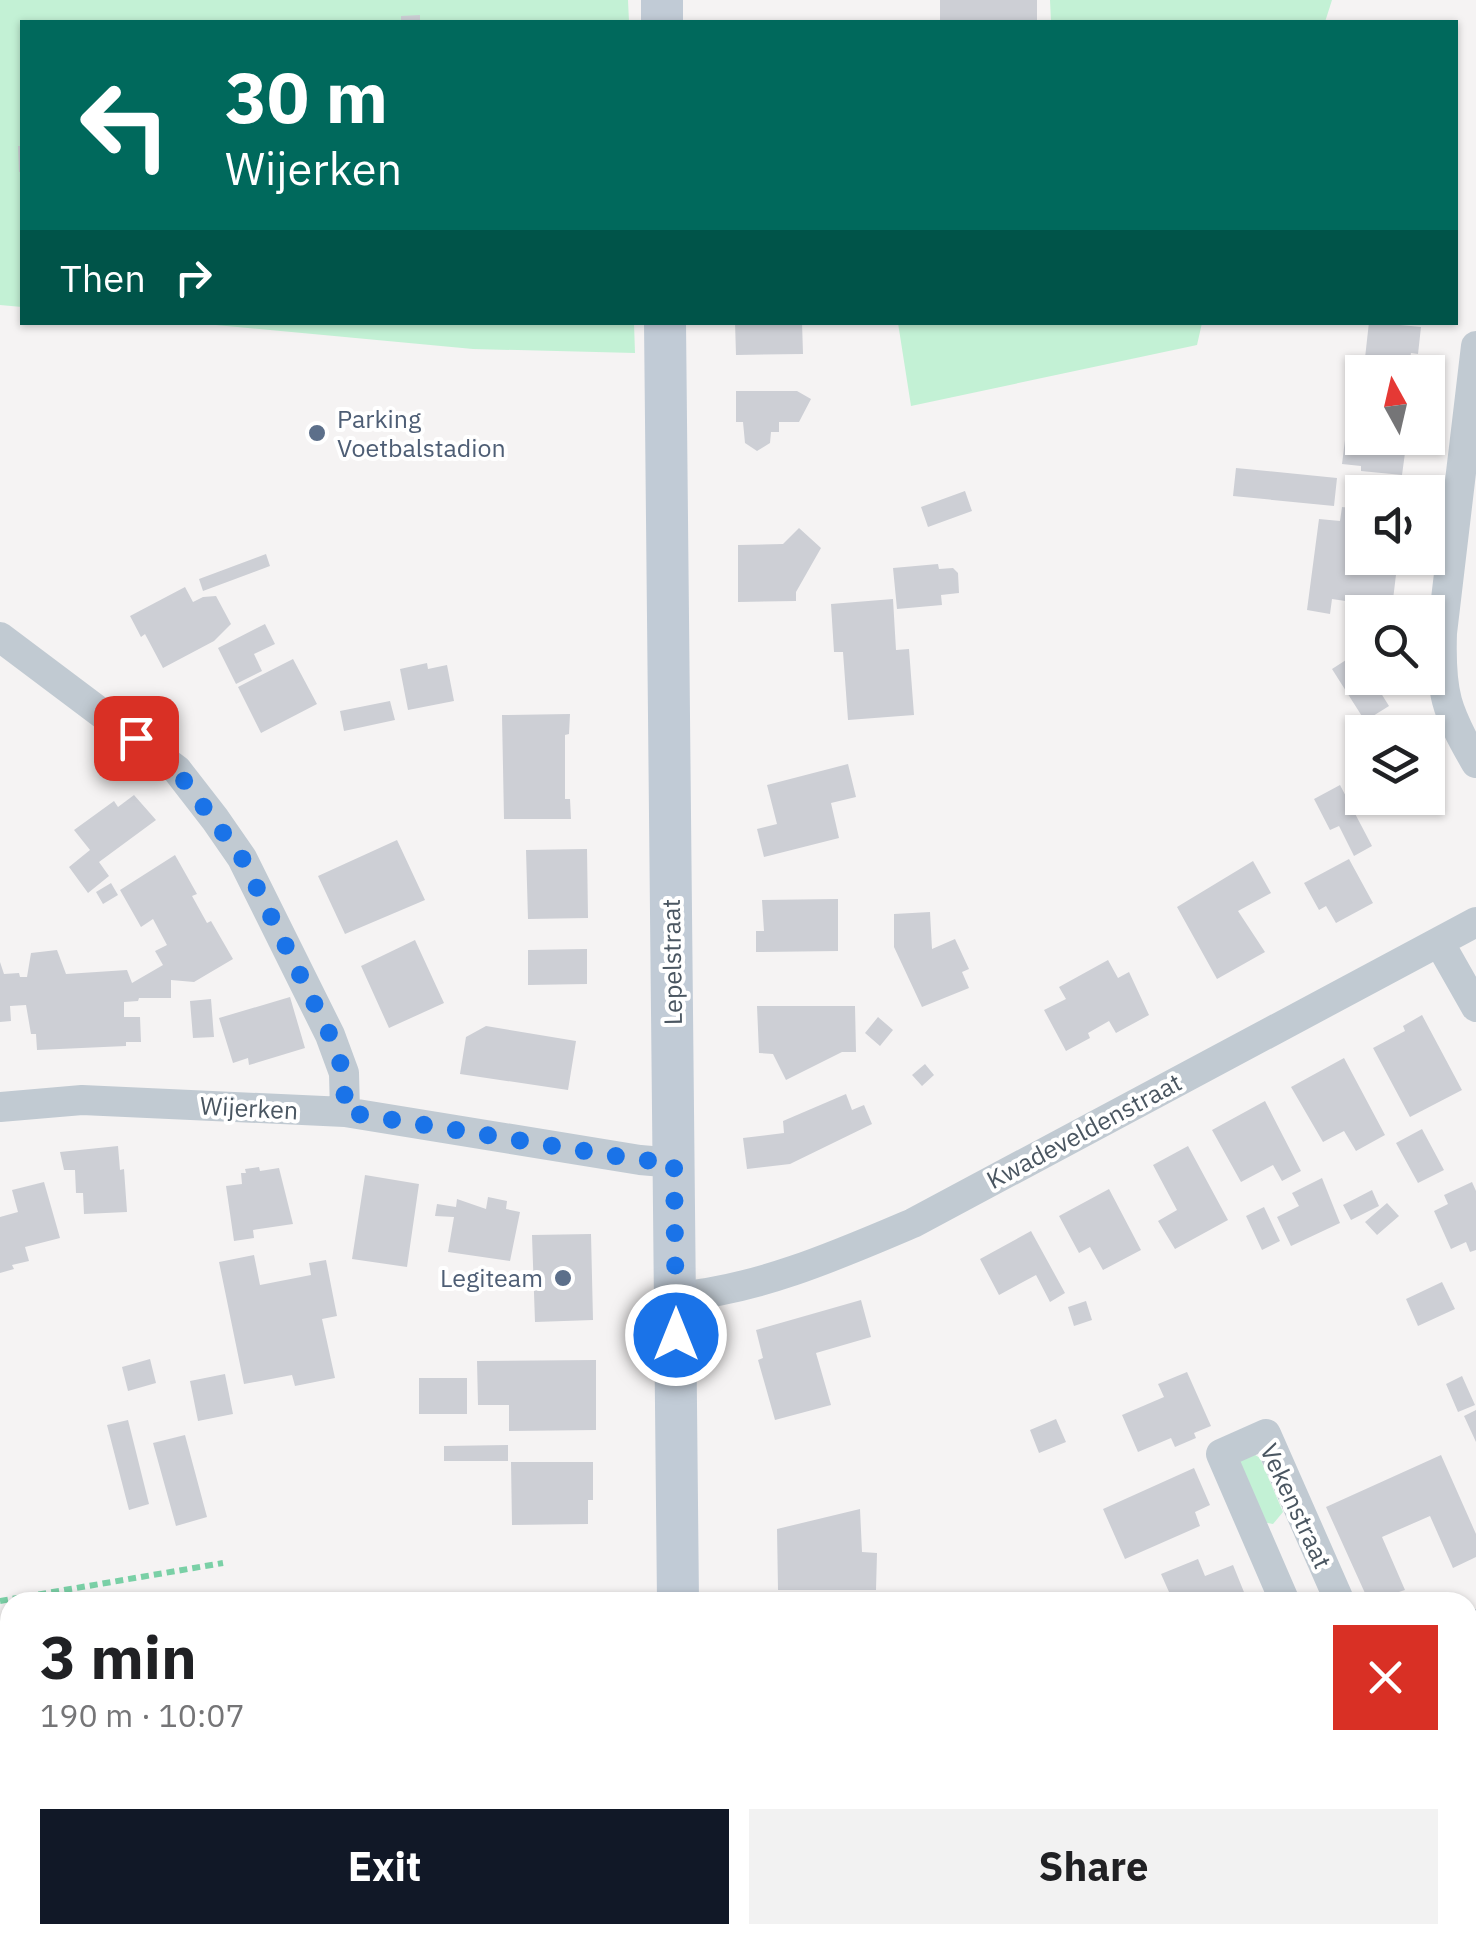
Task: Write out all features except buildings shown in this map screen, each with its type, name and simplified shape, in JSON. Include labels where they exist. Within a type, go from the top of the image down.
[{"type":"main road","name":"Lepelstraat","points":[[666,325],[678,1592]]},
{"type":"street","points":[[1476,346],[1442,633],[1440,680],[1450,714],[1476,763]]},
{"type":"street","points":[[0,637],[176,770],[215,819],[242,858],[330,1035],[344,1073],[345,1112]]},
{"type":"street","name":"Kwadeveldenstraat","points":[[675,1297],[707,1294],[769,1278],[914,1223],[1476,922]]},
{"type":"street","points":[[1439,942],[1476,1007]]},
{"type":"street","name":"Wijerken","points":[[0,1107],[82,1100],[345,1112],[621,1157],[674,1162]]},
{"type":"street","name":"Vekenstraat","points":[[1281,1592],[1221,1454],[1266,1434],[1336,1592]]},
{"type":"path","points":[[53,1592],[223,1563]]},
{"type":"green space","points":[[0,0],[628,0],[629,20],[20,20],[20,307],[0,305]]},
{"type":"green space","points":[[1050,0],[1332,0],[1326,20],[1051,20]]},
{"type":"green space","points":[[215,325],[634,325],[635,353],[473,349]]},
{"type":"green space","points":[[898,325],[1202,325],[1197,345],[911,406]]},
{"type":"green space","points":[[1252,1453],[1260,1458],[1283,1512],[1273,1524],[1262,1522],[1238,1460]]},
{"type":"place","name":"Parking Voetbalstadion","points":[[317,433]]},
{"type":"place","name":"Legiteam","points":[[563,1278]]},
{"type":"route","points":[[136,738],[176,770],[242,858],[330,1035],[344,1073],[345,1112],[640,1160],[674,1162],[676,1335]]}]
